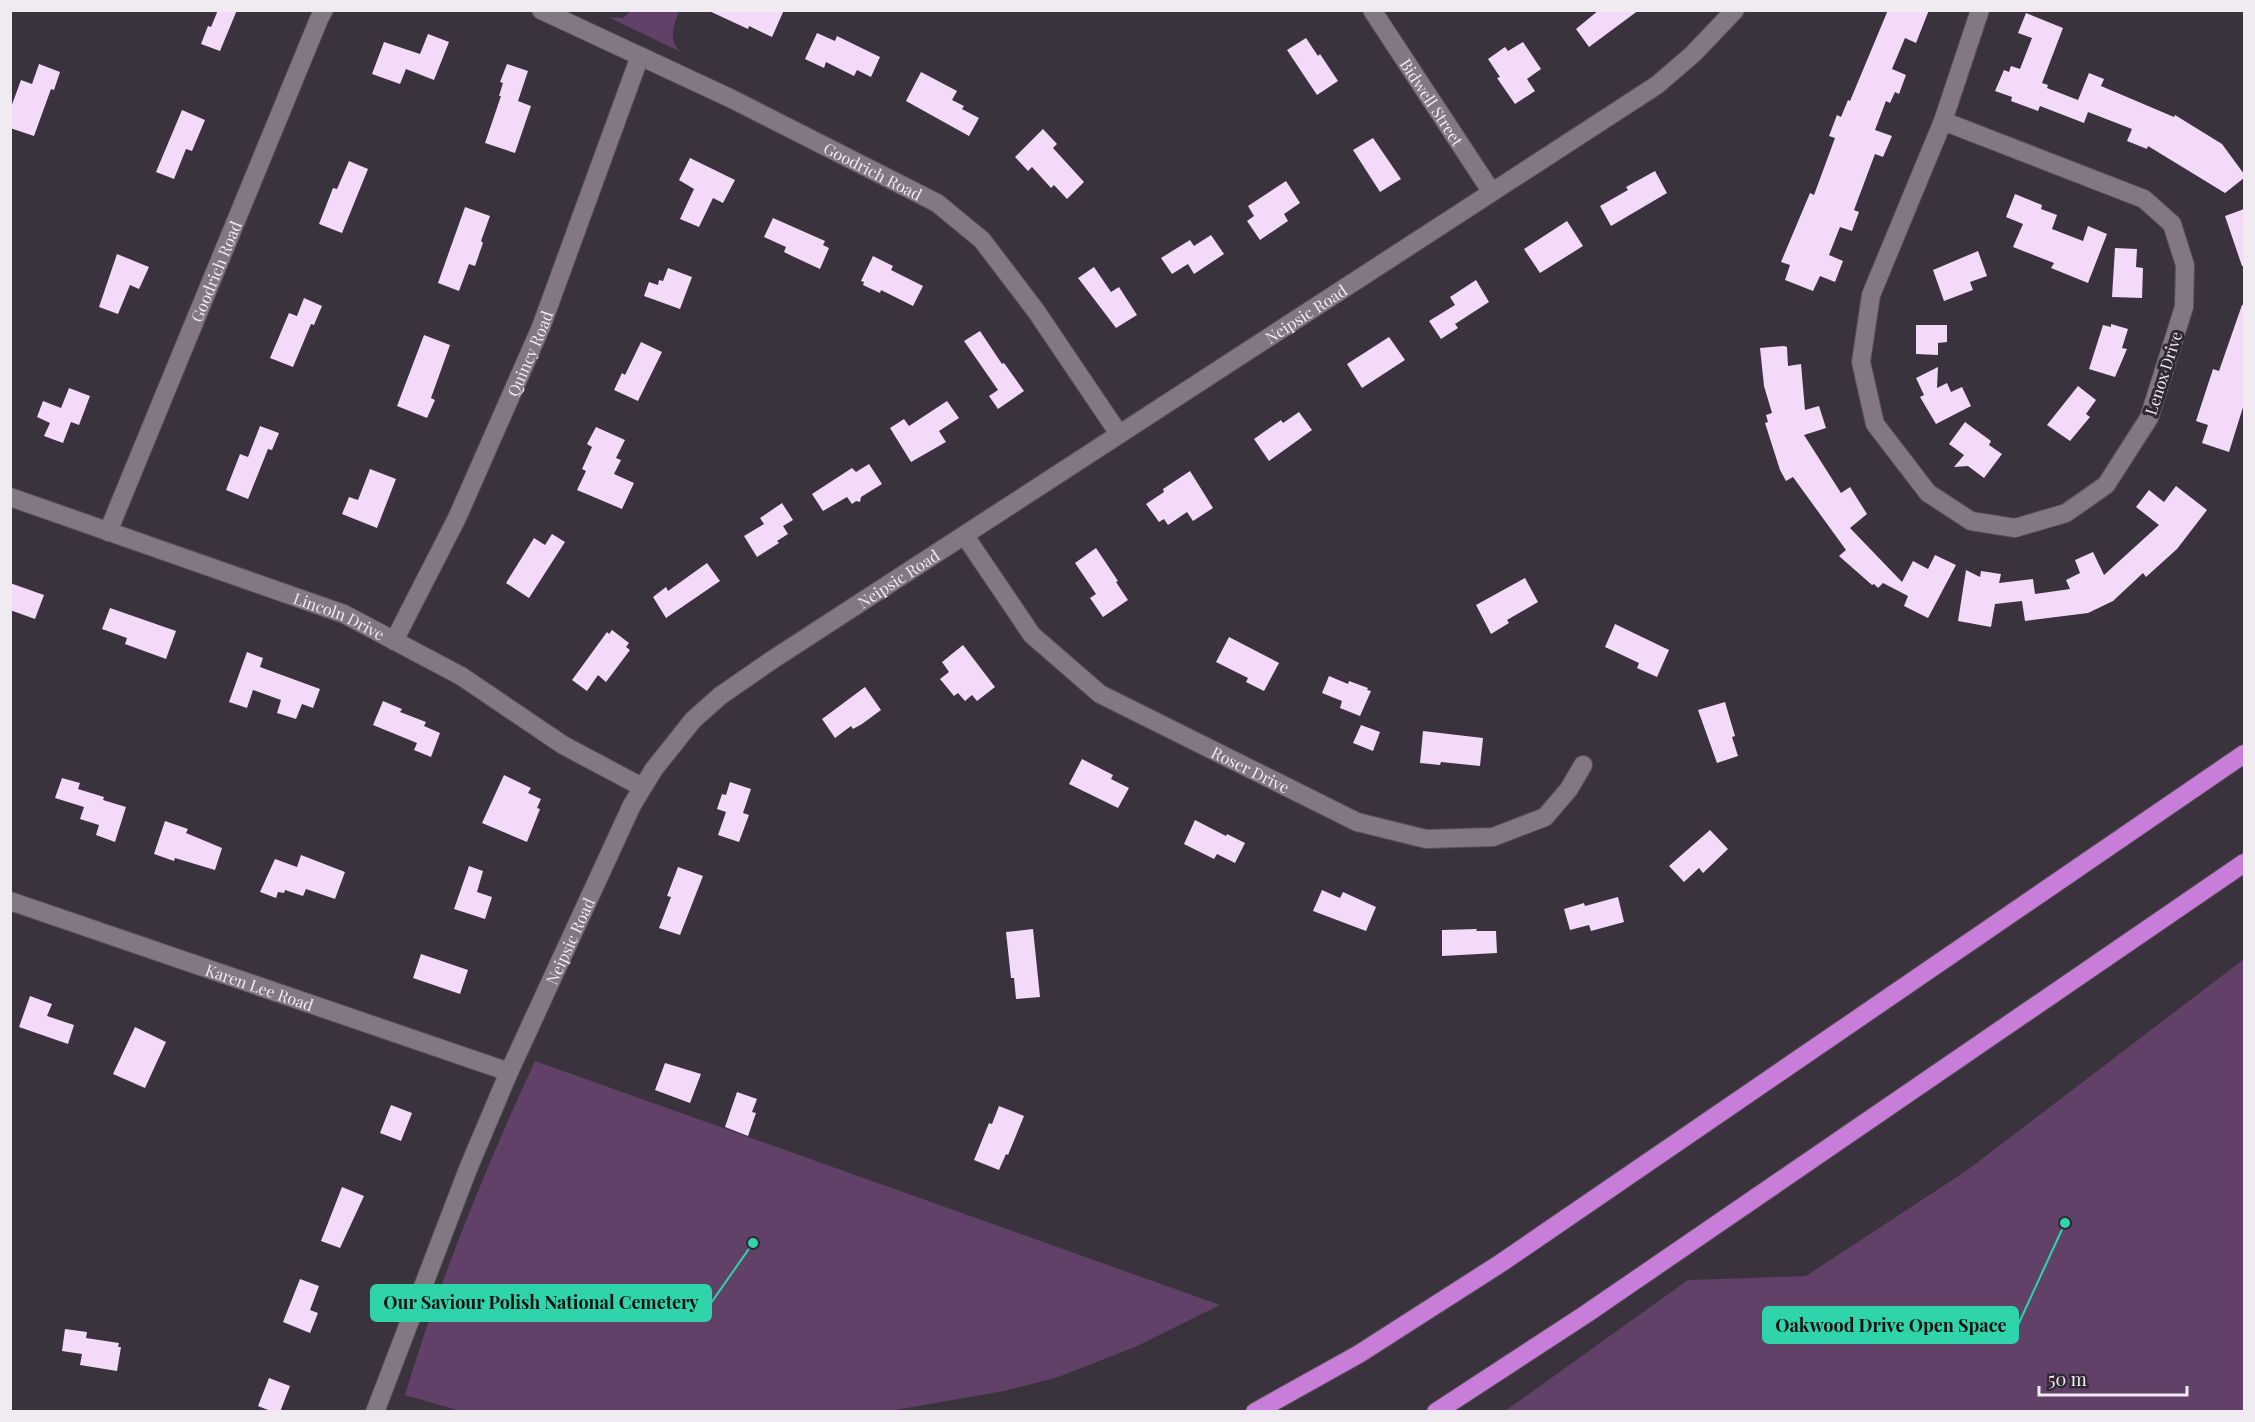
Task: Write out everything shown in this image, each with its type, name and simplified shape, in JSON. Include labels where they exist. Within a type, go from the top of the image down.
[{"type":"highway","points":[[1256,1412],[1376,1344],[1501,1263],[2244,754]]},
{"type":"highway","points":[[1436,1412],[1586,1314],[2244,863]]},
{"type":"street","name":"Goodrich Road","points":[[108,532],[324,10]]},
{"type":"street","name":"Goodrich Road","points":[[541,10],[732,99],[937,202],[982,240],[1036,310],[1119,434]]},
{"type":"street","name":"Bidwell Street","points":[[1372,10],[1491,191]]},
{"type":"street","name":"Neipsic Road","points":[[375,1412],[468,1169],[509,1072],[642,787],[693,720],[720,696],[772,660],[1657,84],[1693,54],[1734,10]]},
{"type":"street","name":"Lenox Drive","points":[[1943,121],[2144,199],[2172,224],[2186,265],[2184,307],[2149,418],[2106,485],[2066,513],[2015,528],[1971,521],[1928,493],[1875,424],[1861,362],[1870,295],[1943,121],[1980,10]]},
{"type":"street","name":"Quincy Road","points":[[394,641],[457,518],[541,327],[640,56]]},
{"type":"street","name":"Lincoln Drive","points":[[10,497],[344,614],[461,676],[563,745],[642,787]]},
{"type":"street","name":"Roser Drive","points":[[965,536],[1032,636],[1100,694],[1357,822],[1426,838],[1493,837],[1545,817],[1569,789],[1583,765]]},
{"type":"street","name":"Karen Lee Road","points":[[10,901],[509,1072]]},
{"type":"shaded area","points":[[631,11],[679,11],[673,37],[681,52],[608,17],[623,18]]},
{"type":"shaded area","points":[[2244,959],[2244,1411],[1505,1411],[1688,1280],[1806,1276],[1966,1171]]},
{"type":"shaded area","points":[[535,1061],[1220,1305],[1135,1347],[1058,1377],[1004,1391],[890,1411],[464,1412],[405,1395],[418,1352],[464,1226]]},
{"type":"building","points":[[218,10],[237,10],[220,51],[201,44]]},
{"type":"building","points":[[707,10],[784,10],[772,37],[749,26],[748,29]]},
{"type":"building","points":[[1599,10],[1639,10],[1589,47],[1576,29]]},
{"type":"building","points":[[1888,10],[1929,10],[1916,43],[1905,38],[1892,69],[1906,75],[1899,94],[1895,92],[1890,103],[1886,101],[1875,130],[1892,136],[1883,157],[1875,154],[1854,210],[1859,212],[1852,231],[1840,227],[1829,255],[1843,261],[1835,282],[1820,276],[1813,291],[1785,280],[1790,265],[1781,262],[1810,193],[1814,195],[1835,138],[1829,136],[1837,115],[1841,117],[1848,100],[1850,101]]},
{"type":"building","points":[[2026,13],[2063,28],[2042,83],[2048,85],[2047,88],[2078,100],[2089,73],[2104,79],[2101,86],[2174,117],[2175,115],[2222,144],[2244,174],[2244,178],[2225,193],[2148,146],[2147,149],[2127,141],[2132,129],[2088,112],[2084,123],[2040,106],[2038,111],[2011,101],[2012,97],[1995,91],[2004,70],[2009,72],[2011,66],[2020,69],[2032,38],[2018,33]]},
{"type":"building","points":[[817,33],[835,41],[837,36],[880,57],[871,77],[857,70],[854,76],[826,62],[824,68],[805,59]]},
{"type":"building","points":[[428,34],[449,42],[434,80],[406,69],[400,84],[372,74],[384,42],[420,54]]},
{"type":"building","points":[[1306,38],[1338,81],[1317,95],[1287,50]]},
{"type":"building","points":[[1523,42],[1541,69],[1527,79],[1535,91],[1515,104],[1497,78],[1500,77],[1488,59],[1505,47],[1508,51]]},
{"type":"building","points":[[39,64],[60,72],[54,90],[51,89],[34,136],[10,128],[10,110],[21,80],[32,84]]},
{"type":"building","points":[[507,64],[528,71],[518,101],[531,106],[515,153],[485,143],[501,96],[499,96],[503,83],[500,82]]},
{"type":"building","points":[[921,72],[957,91],[952,100],[964,106],[962,109],[979,118],[969,136],[906,101]]},
{"type":"building","points":[[182,110],[205,120],[192,151],[186,149],[174,179],[156,172]]},
{"type":"building","points":[[1043,129],[1057,144],[1053,148],[1084,182],[1067,199],[1054,185],[1051,188],[1032,167],[1028,171],[1015,157]]},
{"type":"building","points":[[1373,138],[1401,179],[1380,192],[1353,150]]},
{"type":"building","points":[[690,158],[735,180],[723,203],[713,198],[699,227],[680,219],[694,189],[679,180]]},
{"type":"building","points":[[349,161],[368,169],[342,233],[319,224],[333,188],[337,189]]},
{"type":"building","points":[[1655,171],[1667,193],[1611,226],[1600,206],[1628,190],[1626,187]]},
{"type":"building","points":[[1286,181],[1300,203],[1284,214],[1288,221],[1260,240],[1247,221],[1254,216],[1248,206]]},
{"type":"building","points":[[2015,194],[2042,205],[2041,209],[2057,215],[2052,229],[2083,241],[2088,226],[2107,234],[2088,283],[2051,268],[2054,263],[2013,247],[2023,224],[2006,217]]},
{"type":"building","points":[[465,207],[490,216],[475,266],[469,264],[459,291],[438,283]]},
{"type":"building","points":[[2244,209],[2244,266],[2242,266],[2225,216]]},
{"type":"building","points":[[773,218],[825,241],[823,245],[829,248],[820,269],[784,252],[786,247],[764,237]]},
{"type":"building","points":[[1567,221],[1583,246],[1540,273],[1524,249]]},
{"type":"building","points":[[1211,235],[1224,254],[1194,274],[1188,264],[1172,274],[1161,258],[1190,240],[1194,246]]},
{"type":"building","points":[[2115,248],[2137,249],[2136,267],[2143,268],[2142,298],[2112,297]]},
{"type":"building","points":[[1978,251],[1987,276],[1970,282],[1973,290],[1944,301],[1933,270]]},
{"type":"building","points":[[117,254],[149,267],[139,289],[130,285],[118,314],[99,307]]},
{"type":"building","points":[[873,256],[893,266],[891,270],[923,286],[913,306],[881,290],[880,293],[863,285],[864,282],[861,281]]},
{"type":"building","points":[[1094,267],[1111,292],[1119,287],[1137,315],[1116,328],[1078,278]]},
{"type":"building","points":[[668,268],[692,277],[680,309],[644,296],[649,282],[658,285],[659,280],[663,281]]},
{"type":"building","points":[[1476,280],[1489,302],[1455,324],[1458,328],[1441,339],[1429,321],[1455,305],[1450,297]]},
{"type":"building","points":[[304,298],[322,306],[314,325],[311,324],[293,367],[270,358],[289,313],[297,316]]},
{"type":"building","points":[[2242,305],[2244,305],[2244,404],[2229,452],[2202,443],[2208,425],[2196,421],[2213,369],[2219,371]]},
{"type":"building","points":[[2111,324],[2128,329],[2122,348],[2127,349],[2115,377],[2089,369],[2103,325],[2111,327]]},
{"type":"building","points":[[1916,325],[1947,325],[1947,342],[1938,343],[1938,355],[1916,354]]},
{"type":"building","points":[[980,331],[1024,391],[998,409],[989,396],[998,390],[964,341]]},
{"type":"building","points":[[424,335],[450,345],[431,398],[435,400],[427,418],[397,406]]},
{"type":"building","points":[[1389,337],[1405,360],[1362,388],[1347,364]]},
{"type":"building","points":[[641,342],[662,352],[638,401],[614,390],[622,373],[625,375]]},
{"type":"building","points":[[1787,347],[1788,366],[1801,364],[1805,410],[1819,406],[1826,428],[1804,435],[1841,493],[1850,487],[1867,514],[1850,528],[1902,582],[1913,561],[1928,569],[1935,555],[1956,565],[1928,618],[1904,606],[1908,596],[1883,583],[1878,588],[1872,585],[1839,556],[1846,550],[1793,477],[1786,481],[1780,470],[1765,423],[1768,422],[1766,415],[1772,413],[1764,386],[1760,348]]},
{"type":"building","points":[[1938,367],[1937,388],[1947,383],[1951,392],[1962,387],[1971,406],[1936,424],[1920,397],[1924,395],[1916,378]]},
{"type":"building","points":[[2078,386],[2096,400],[2086,414],[2090,417],[2070,441],[2047,425]]},
{"type":"building","points":[[69,388],[90,396],[79,425],[71,422],[63,443],[44,436],[50,423],[37,417],[43,401],[61,408]]},
{"type":"building","points":[[947,401],[959,418],[939,431],[946,442],[911,462],[890,428],[904,419],[909,426]]},
{"type":"building","points":[[1299,412],[1312,430],[1269,461],[1254,439],[1281,420],[1283,423]]},
{"type":"building","points":[[1965,422],[1991,441],[1989,445],[2002,454],[1984,478],[1968,466],[1954,467],[1964,455],[1949,444]]},
{"type":"building","points":[[260,426],[279,433],[272,450],[268,449],[248,499],[226,490],[240,454],[248,457]]},
{"type":"building","points":[[596,427],[625,440],[616,458],[621,460],[614,474],[634,483],[622,509],[577,490],[586,471],[582,469],[592,447],[587,444]]},
{"type":"building","points":[[869,464],[882,484],[861,497],[860,502],[856,501],[852,504],[847,497],[823,511],[812,494],[852,468],[856,472]]},
{"type":"building","points":[[370,469],[396,479],[377,528],[342,514],[349,497],[358,500]]},
{"type":"building","points":[[1190,471],[1213,508],[1193,521],[1187,512],[1168,525],[1164,519],[1159,522],[1146,504],[1164,492],[1163,489]]},
{"type":"building","points":[[2176,486],[2207,510],[2177,549],[2146,577],[2143,573],[2113,601],[2088,613],[2025,621],[2022,601],[1995,604],[1991,627],[1958,621],[1966,570],[1980,577],[1981,571],[2001,574],[1999,583],[2033,579],[2035,594],[2070,589],[2066,580],[2080,573],[2075,560],[2093,552],[2104,575],[2159,525],[2136,507],[2149,490],[2164,502]]},
{"type":"building","points":[[782,503],[793,520],[783,526],[788,534],[777,541],[779,543],[757,557],[744,536],[764,524],[760,518]]},
{"type":"building","points":[[552,534],[565,542],[529,598],[506,583],[534,538],[545,545]]},
{"type":"building","points":[[1096,548],[1128,600],[1103,617],[1090,598],[1096,594],[1075,563]]},
{"type":"building","points":[[707,563],[720,581],[666,618],[653,597],[666,587],[668,591]]},
{"type":"building","points":[[1525,578],[1538,602],[1507,620],[1509,623],[1491,634],[1476,605]]},
{"type":"building","points":[[10,583],[44,595],[35,619],[10,610]]},
{"type":"building","points":[[110,608],[176,631],[166,659],[125,644],[127,638],[102,629]]},
{"type":"building","points":[[1615,624],[1669,650],[1657,677],[1637,668],[1639,663],[1605,647]]},
{"type":"building","points":[[612,630],[629,643],[626,647],[630,650],[606,682],[598,675],[587,691],[572,680],[607,632],[609,634]]},
{"type":"building","points":[[1229,637],[1279,663],[1264,691],[1246,682],[1248,678],[1216,662]]},
{"type":"building","points":[[963,645],[995,687],[977,701],[972,695],[965,701],[958,693],[954,696],[940,679],[949,672],[942,662]]},
{"type":"building","points":[[247,652],[263,658],[260,667],[320,689],[313,708],[302,704],[296,719],[277,713],[281,700],[253,690],[247,708],[229,702]]},
{"type":"building","points":[[1329,676],[1348,684],[1349,681],[1371,691],[1360,716],[1340,708],[1342,701],[1322,693]]},
{"type":"building","points":[[865,687],[881,710],[862,724],[853,729],[851,726],[835,738],[822,719]]},
{"type":"building","points":[[383,701],[402,709],[400,712],[426,722],[424,726],[440,733],[431,757],[414,750],[417,743],[373,725]]},
{"type":"building","points":[[1725,702],[1738,756],[1717,763],[1698,710]]},
{"type":"building","points":[[1361,725],[1380,732],[1373,751],[1353,743]]},
{"type":"building","points":[[1423,731],[1483,738],[1480,766],[1441,762],[1440,765],[1420,763]]},
{"type":"building","points":[[1082,759],[1113,775],[1111,779],[1129,788],[1118,808],[1069,784]]},
{"type":"building","points":[[504,775],[531,788],[528,793],[541,799],[537,808],[540,809],[527,842],[482,823]]},
{"type":"building","points":[[62,778],[80,783],[78,789],[126,807],[115,842],[96,835],[99,825],[80,819],[84,807],[55,798]]},
{"type":"building","points":[[730,782],[751,789],[743,813],[749,815],[739,842],[718,835],[726,812],[717,809],[722,794],[726,795]]},
{"type":"building","points":[[1195,820],[1245,843],[1235,863],[1217,854],[1214,859],[1184,844]]},
{"type":"building","points":[[165,821],[188,829],[186,833],[222,848],[215,870],[154,854]]},
{"type":"building","points":[[1710,830],[1728,849],[1703,873],[1699,868],[1684,882],[1669,866]]},
{"type":"building","points":[[301,855],[345,872],[335,899],[306,889],[303,896],[285,890],[284,893],[278,892],[276,898],[260,892],[275,859],[297,867]]},
{"type":"building","points":[[469,866],[483,871],[477,892],[492,897],[485,919],[454,909]]},
{"type":"building","points":[[678,867],[703,876],[680,935],[659,928],[671,897],[667,896]]},
{"type":"building","points":[[1322,890],[1340,898],[1343,892],[1376,907],[1366,931],[1313,911]]},
{"type":"building","points":[[1618,897],[1624,922],[1591,931],[1589,925],[1570,930],[1564,909]]},
{"type":"building","points":[[1033,929],[1040,997],[1016,999],[1014,978],[1011,978],[1006,932]]},
{"type":"building","points":[[1477,929],[1476,931],[1496,931],[1497,953],[1442,956],[1442,930]]},
{"type":"building","points":[[421,954],[468,970],[460,994],[413,978]]},
{"type":"building","points":[[30,996],[52,1004],[47,1016],[74,1025],[68,1044],[19,1027]]},
{"type":"building","points":[[135,1027],[166,1042],[145,1088],[113,1074]]},
{"type":"building","points":[[665,1063],[701,1074],[690,1103],[655,1090]]},
{"type":"building","points":[[737,1092],[757,1099],[752,1112],[756,1113],[748,1136],[725,1127]]},
{"type":"building","points":[[391,1105],[412,1113],[401,1141],[380,1133]]},
{"type":"building","points":[[999,1106],[1024,1116],[1008,1155],[1006,1154],[999,1170],[974,1160],[989,1123],[992,1124]]},
{"type":"building","points":[[342,1187],[364,1196],[340,1248],[321,1241]]},
{"type":"building","points":[[300,1279],[319,1286],[310,1310],[318,1313],[310,1333],[283,1322]]},
{"type":"building","points":[[65,1329],[87,1332],[86,1338],[119,1343],[118,1347],[121,1347],[117,1371],[80,1365],[82,1354],[62,1351]]},
{"type":"building","points":[[269,1378],[290,1386],[280,1412],[273,1412],[258,1406]]},
{"type":"place","name":"Oakwood Drive Open Space","points":[[2065,1223]]},
{"type":"place","name":"Our Saviour Polish National Cemetery","points":[[753,1243]]}]
